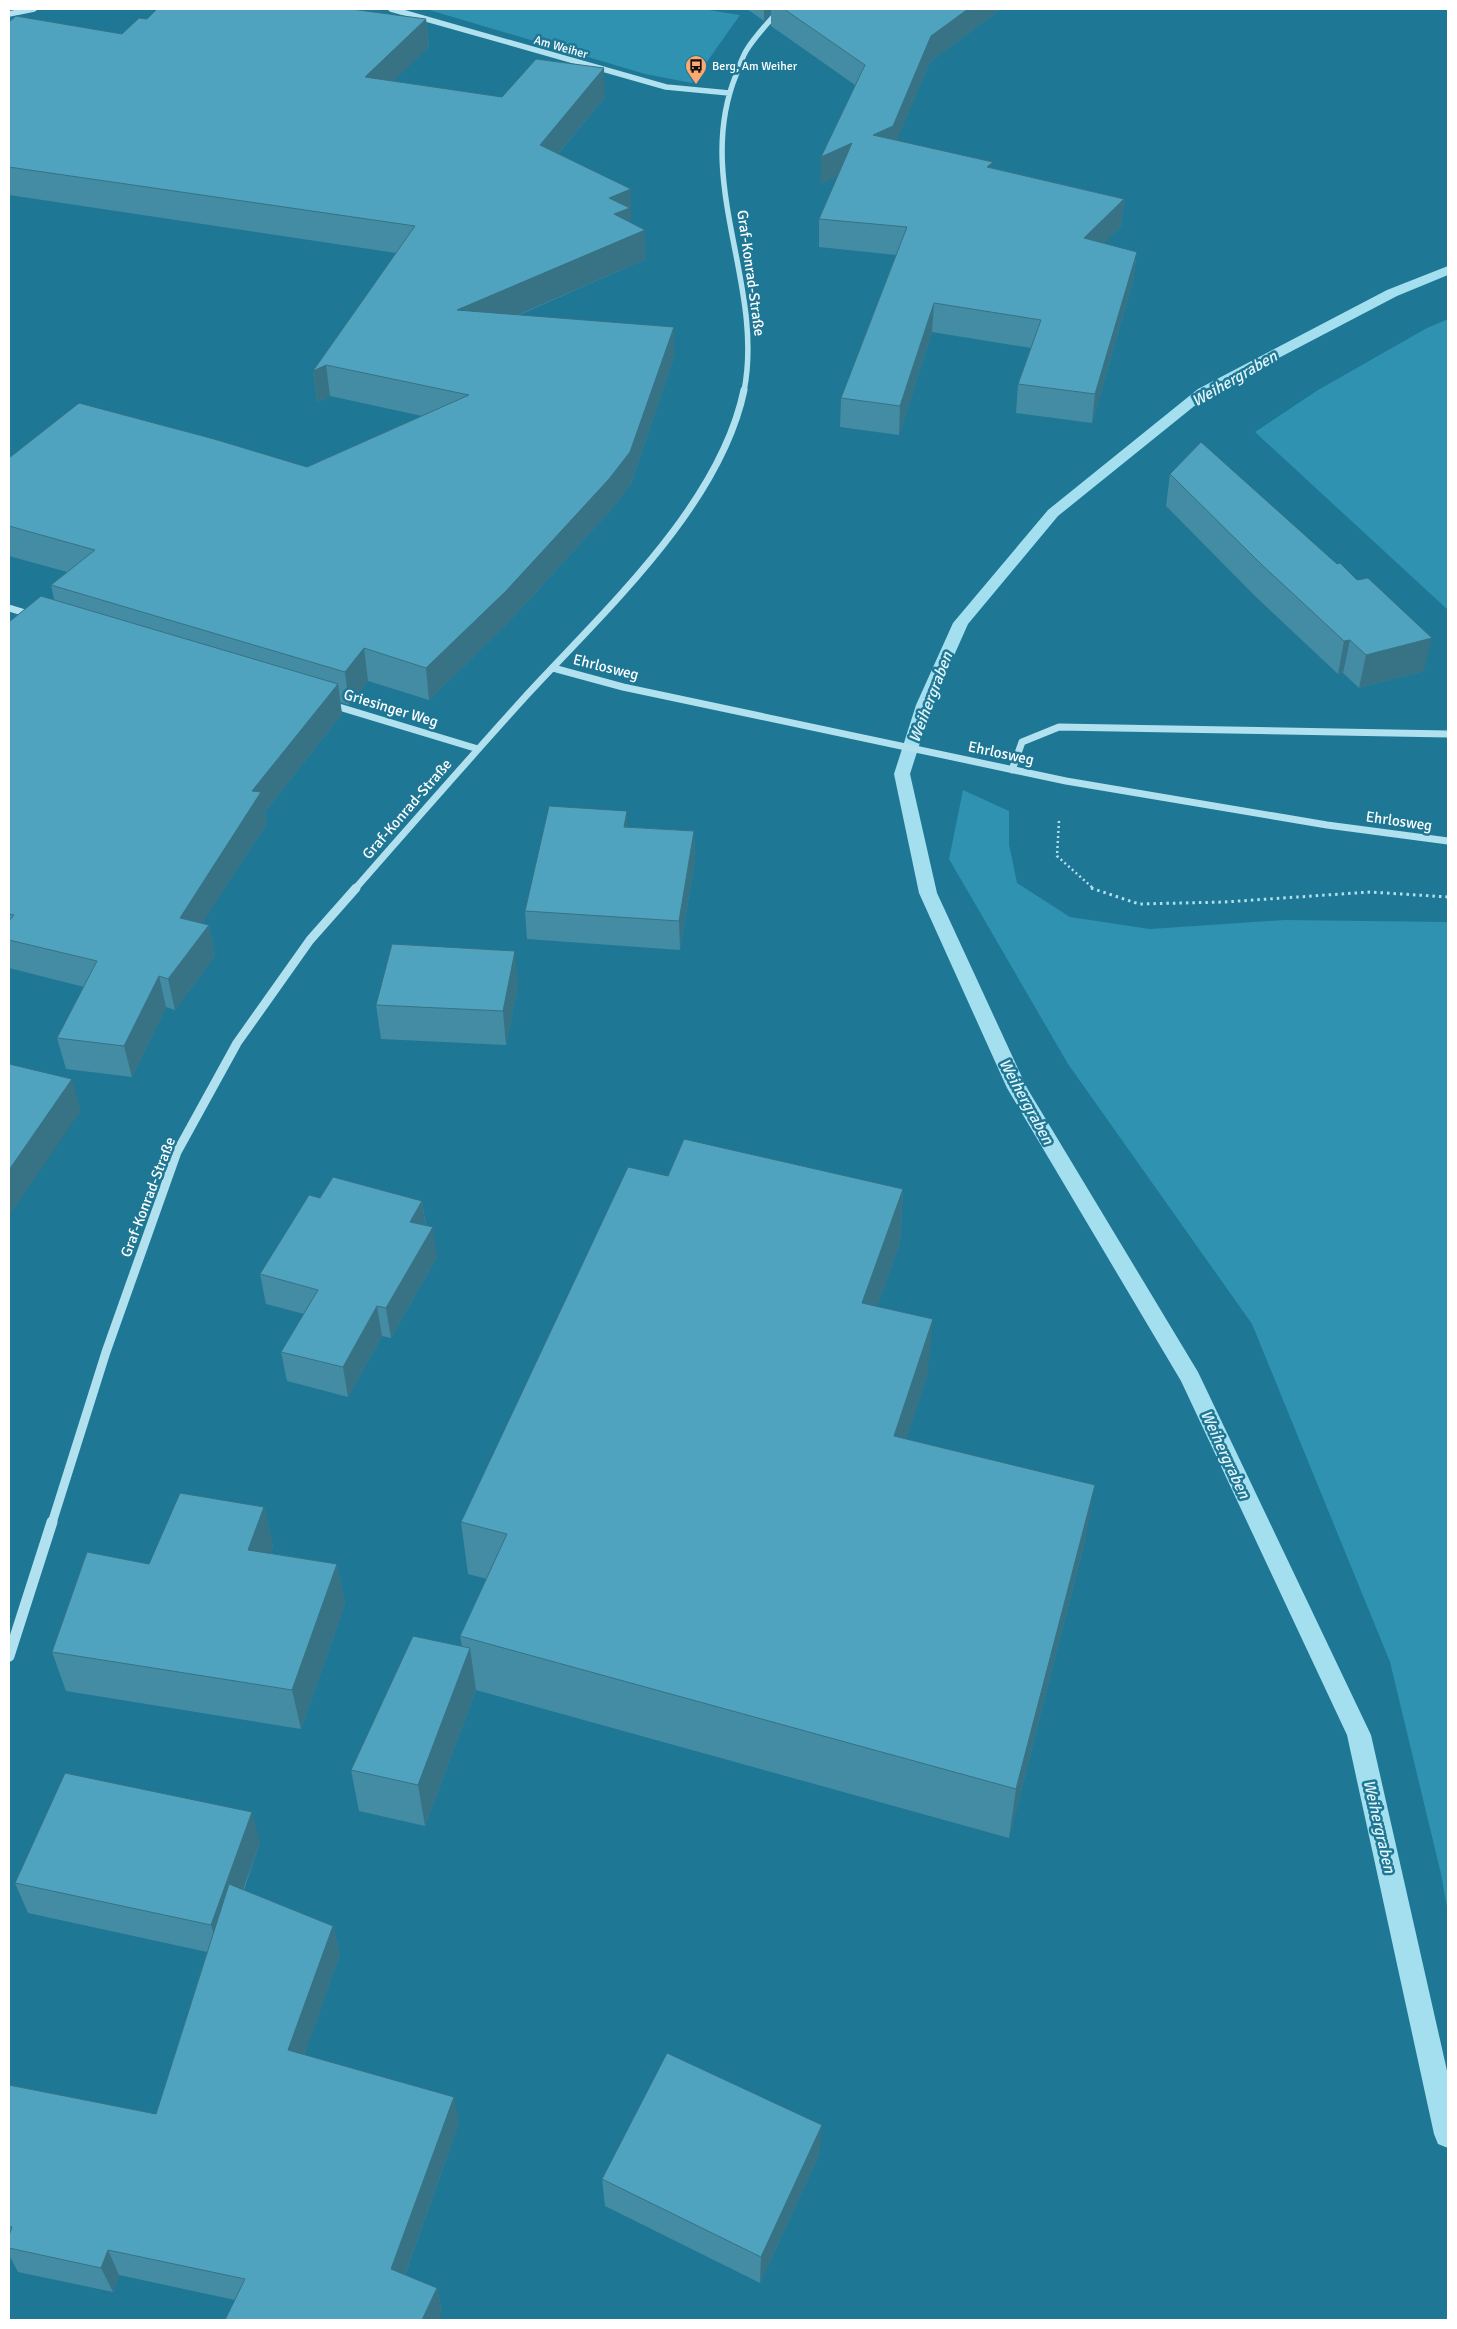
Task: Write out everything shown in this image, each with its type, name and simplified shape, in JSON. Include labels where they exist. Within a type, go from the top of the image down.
[{"type":"street","points":[[9,14],[34,9]]},
{"type":"street","name":"Am Weiher","points":[[391,9],[666,88],[729,93]]},
{"type":"street","name":"Graf-Konrad-Straße","points":[[9,1656],[106,1352],[177,1152],[237,1043],[310,940],[478,748],[659,551],[707,483],[739,414],[748,370],[747,322],[721,164],[722,129],[729,93],[746,51],[780,9]]},
{"type":"street","points":[[11,610],[43,618]]},
{"type":"street","name":"Ehrlosweg","points":[[553,668],[623,686],[1066,781],[1327,825],[1448,841]]},
{"type":"street","name":"Griesinger Weg","points":[[317,700],[478,748]]},
{"type":"street","points":[[1012,770],[1022,742],[1059,727],[1448,734]]},
{"type":"path","points":[[1057,856],[1091,888],[1139,904],[1225,902],[1370,892],[1448,897]]},
{"type":"shaded area","points":[[426,9],[702,9],[740,15],[692,83],[645,74]]},
{"type":"shaded area","points":[[1448,319],[1448,610],[1255,432],[1318,390],[1427,328]]},
{"type":"shaded area","points":[[963,790],[1009,811],[1009,844],[1017,883],[1070,917],[1150,929],[1285,920],[1448,922],[1448,1913],[1441,1874],[1390,1662],[1252,1324],[1068,1064],[949,859]]},
{"type":"building","points":[[157,9],[351,9],[426,19],[365,77],[502,97],[536,59],[604,68],[540,145],[631,189],[609,198],[630,208],[614,214],[645,230],[457,310],[674,327],[630,452],[609,479],[506,591],[426,668],[364,648],[345,672],[51,585],[95,550],[9,526],[9,458],[79,403],[214,439],[307,467],[469,395],[326,365],[313,371],[415,226],[9,167],[9,22],[16,16],[122,34],[139,18],[147,19]]},
{"type":"building","points":[[784,9],[968,9],[931,36],[893,126],[873,135],[993,162],[987,167],[1124,199],[1084,238],[1137,252],[1095,394],[1018,384],[1041,320],[934,303],[900,406],[841,398],[907,227],[819,219],[852,143],[821,157],[865,65]]},
{"type":"building","points":[[1201,442],[1337,564],[1340,563],[1357,580],[1368,578],[1432,638],[1366,655],[1350,640],[1344,641],[1261,564],[1170,474]]},
{"type":"building","points":[[41,596],[338,684],[252,791],[261,792],[180,918],[209,925],[168,979],[159,976],[124,1046],[57,1038],[97,961],[9,940],[9,921],[14,915],[9,914],[9,622]]},
{"type":"building","points":[[549,806],[627,811],[624,827],[694,831],[679,921],[525,911]]},
{"type":"building","points":[[392,944],[515,951],[503,1011],[376,1005]]},
{"type":"building","points":[[9,1064],[72,1079],[9,1170]]},
{"type":"building","points":[[684,1139],[903,1189],[862,1303],[933,1319],[894,1436],[1095,1485],[1016,1789],[460,1636],[507,1534],[461,1522],[628,1167],[668,1176]]},
{"type":"building","points":[[333,1177],[422,1201],[410,1222],[433,1227],[386,1308],[377,1306],[343,1367],[281,1352],[318,1290],[260,1274],[309,1195],[320,1198]]},
{"type":"building","points":[[180,1493],[264,1507],[248,1550],[337,1564],[292,1690],[52,1652],[87,1552],[149,1564]]},
{"type":"building","points":[[413,1636],[470,1648],[418,1785],[351,1770]]},
{"type":"building","points":[[65,1773],[252,1812],[211,1925],[15,1883]]},
{"type":"building","points":[[229,1884],[333,1926],[288,2050],[454,2097],[391,2269],[437,2288],[422,2320],[225,2320],[245,2279],[108,2250],[101,2268],[9,2248],[9,2236],[12,2227],[9,2226],[9,2085],[156,2114]]},
{"type":"building","points":[[667,2053],[822,2125],[761,2257],[602,2179]]},
{"type":"waterway","name":"Weihergraben","points":[[1448,270],[1392,293],[1203,392],[1053,513],[961,623],[924,705],[902,774],[928,893],[1017,1088],[1190,1378],[1359,1735],[1448,2134]]},
{"type":"place","name":"Berg, Am Weiher","points":[[696,85]]}]
